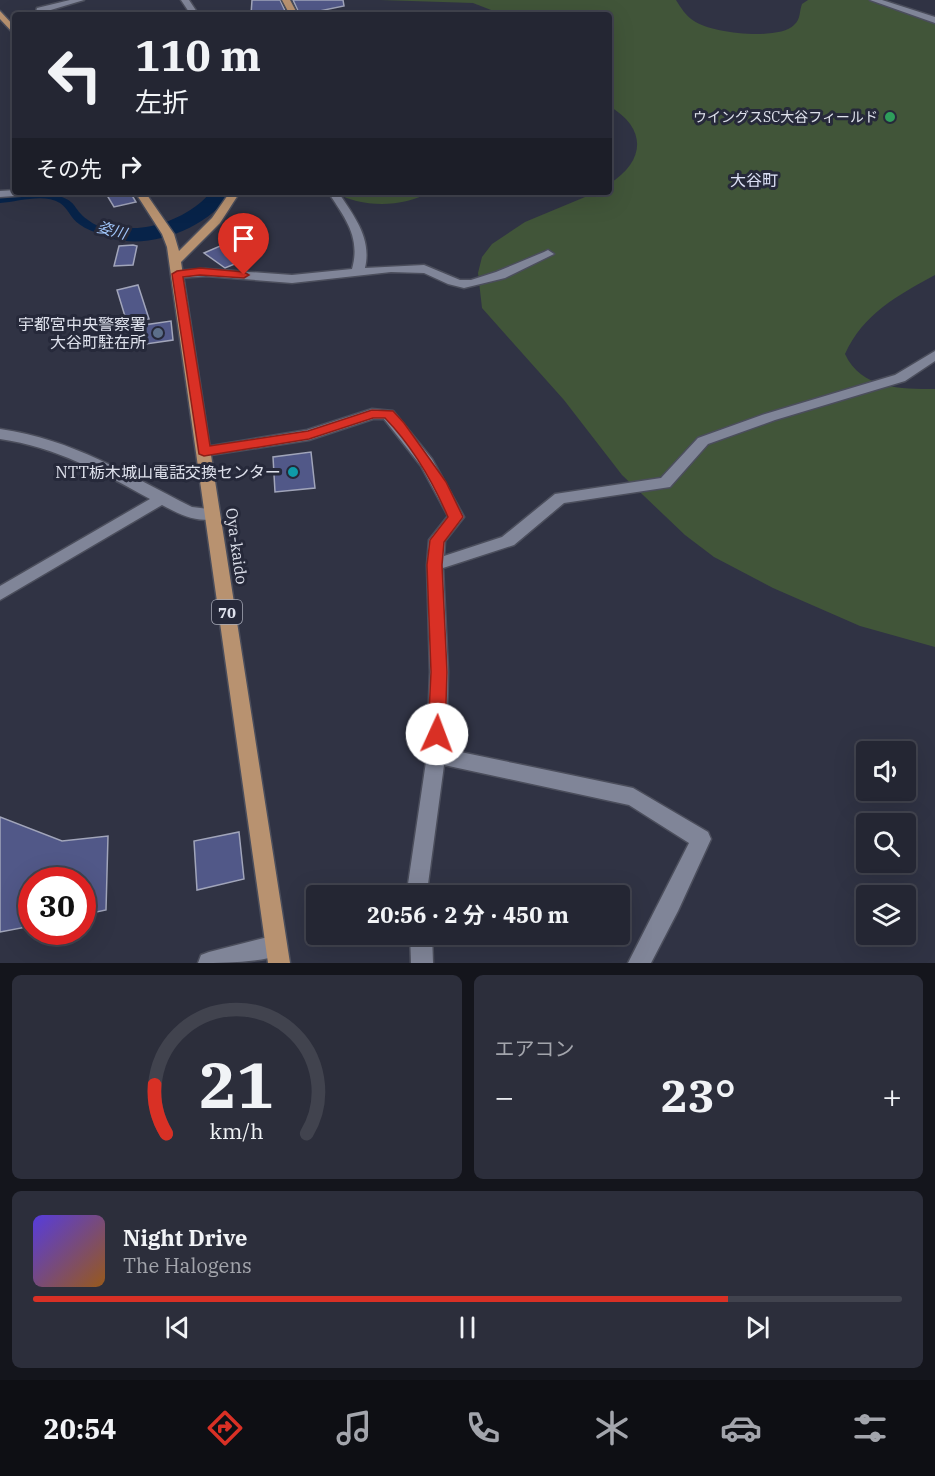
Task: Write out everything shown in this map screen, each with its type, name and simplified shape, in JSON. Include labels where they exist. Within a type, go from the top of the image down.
[{"type":"main road","name":"70","points":[[142,195],[168,234],[176,267]]},
{"type":"main road","points":[[176,267],[217,220],[234,195]]},
{"type":"main road","name":"Oya-kaido","points":[[176,267],[277,955]]},
{"type":"street","points":[[40,12],[40,10],[80,0]]},
{"type":"street","points":[[874,0],[935,20]]},
{"type":"street","points":[[891,5],[903,0]]},
{"type":"street","points":[[335,195],[350,218],[362,252],[358,270]]},
{"type":"street","points":[[176,267],[305,279],[358,270],[425,269],[447,281],[469,285],[499,276],[548,254]]},
{"type":"street","points":[[435,565],[508,541],[560,498],[665,483],[704,441],[770,417],[900,378],[935,355]]},
{"type":"street","points":[[204,451],[309,435],[372,414],[388,414],[400,426],[441,485],[456,517],[437,540],[435,565],[439,672],[436,755],[418,885]]},
{"type":"street","points":[[0,434],[23,436],[60,446],[189,512],[212,514]]},
{"type":"street","points":[[0,594],[163,498]]},
{"type":"street","points":[[436,755],[633,796],[701,839],[671,904],[639,963]]},
{"type":"street","points":[[421,945],[422,963]]},
{"type":"street","points":[[210,963],[277,955]]},
{"type":"green space","points":[[380,0],[676,0],[689,17],[702,25],[744,34],[774,33],[786,30],[796,23],[802,4],[808,0],[886,0],[935,20],[935,275],[883,307],[861,328],[845,354],[852,366],[861,374],[883,385],[935,389],[935,647],[860,626],[773,588],[714,557],[685,535],[622,475],[564,400],[482,308],[478,273],[482,257],[492,244],[525,222],[590,195],[612,195],[612,182],[630,165],[637,145],[630,124],[612,108],[612,12],[496,12],[473,3]]},
{"type":"green space","points":[[341,195],[423,195],[407,201],[382,204],[356,201]]},
{"type":"water","points":[[55,195],[67,199],[88,220],[103,228],[131,232],[157,230],[160,234],[140,238],[107,236],[87,229],[76,222],[60,203],[53,200],[30,199],[0,203],[0,198]]},
{"type":"water","points":[[212,195],[224,195],[215,207],[175,228],[170,221],[201,207]]},
{"type":"building","points":[[252,0],[280,0],[286,12],[251,12]]},
{"type":"building","points":[[293,0],[343,0],[344,6],[315,12],[299,12]]},
{"type":"building","points":[[107,195],[132,195],[136,202],[114,207]]},
{"type":"building","points":[[119,246],[137,246],[133,265],[114,266]]},
{"type":"building","points":[[220,246],[242,261],[225,268],[204,253]]},
{"type":"building","points":[[138,285],[149,319],[127,323],[117,290]]},
{"type":"building","name":"宇都宮中央警察署 大谷町駐在所","points":[[171,321],[173,340],[146,344],[144,325]]},
{"type":"building","name":"NTT栃木城山電話交換センター","points":[[311,452],[315,488],[275,492],[273,457]]},
{"type":"building","points":[[0,817],[62,841],[108,836],[106,910],[96,912],[96,867],[18,867],[18,929],[0,932]]},
{"type":"building","points":[[239,832],[244,879],[197,890],[194,841]]},
{"type":"waterway","name":"姿川","points":[[121,234],[147,234],[177,225],[203,210],[220,195]]},
{"type":"place","name":"ウイングスSC大谷フィールド","points":[[890,117]]},
{"type":"place","name":"宇都宮中央警察署 大谷町駐在所","points":[[158,333]]},
{"type":"place","name":"NTT栃木城山電話交換センター","points":[[293,472]]},
{"type":"district","name":"大谷町","points":[[754,180]]},
{"type":"route","points":[[244,275],[200,271],[177,274],[204,451],[309,435],[372,414],[388,414],[400,426],[441,485],[456,517],[437,540],[435,565],[439,672],[437,734]]}]
